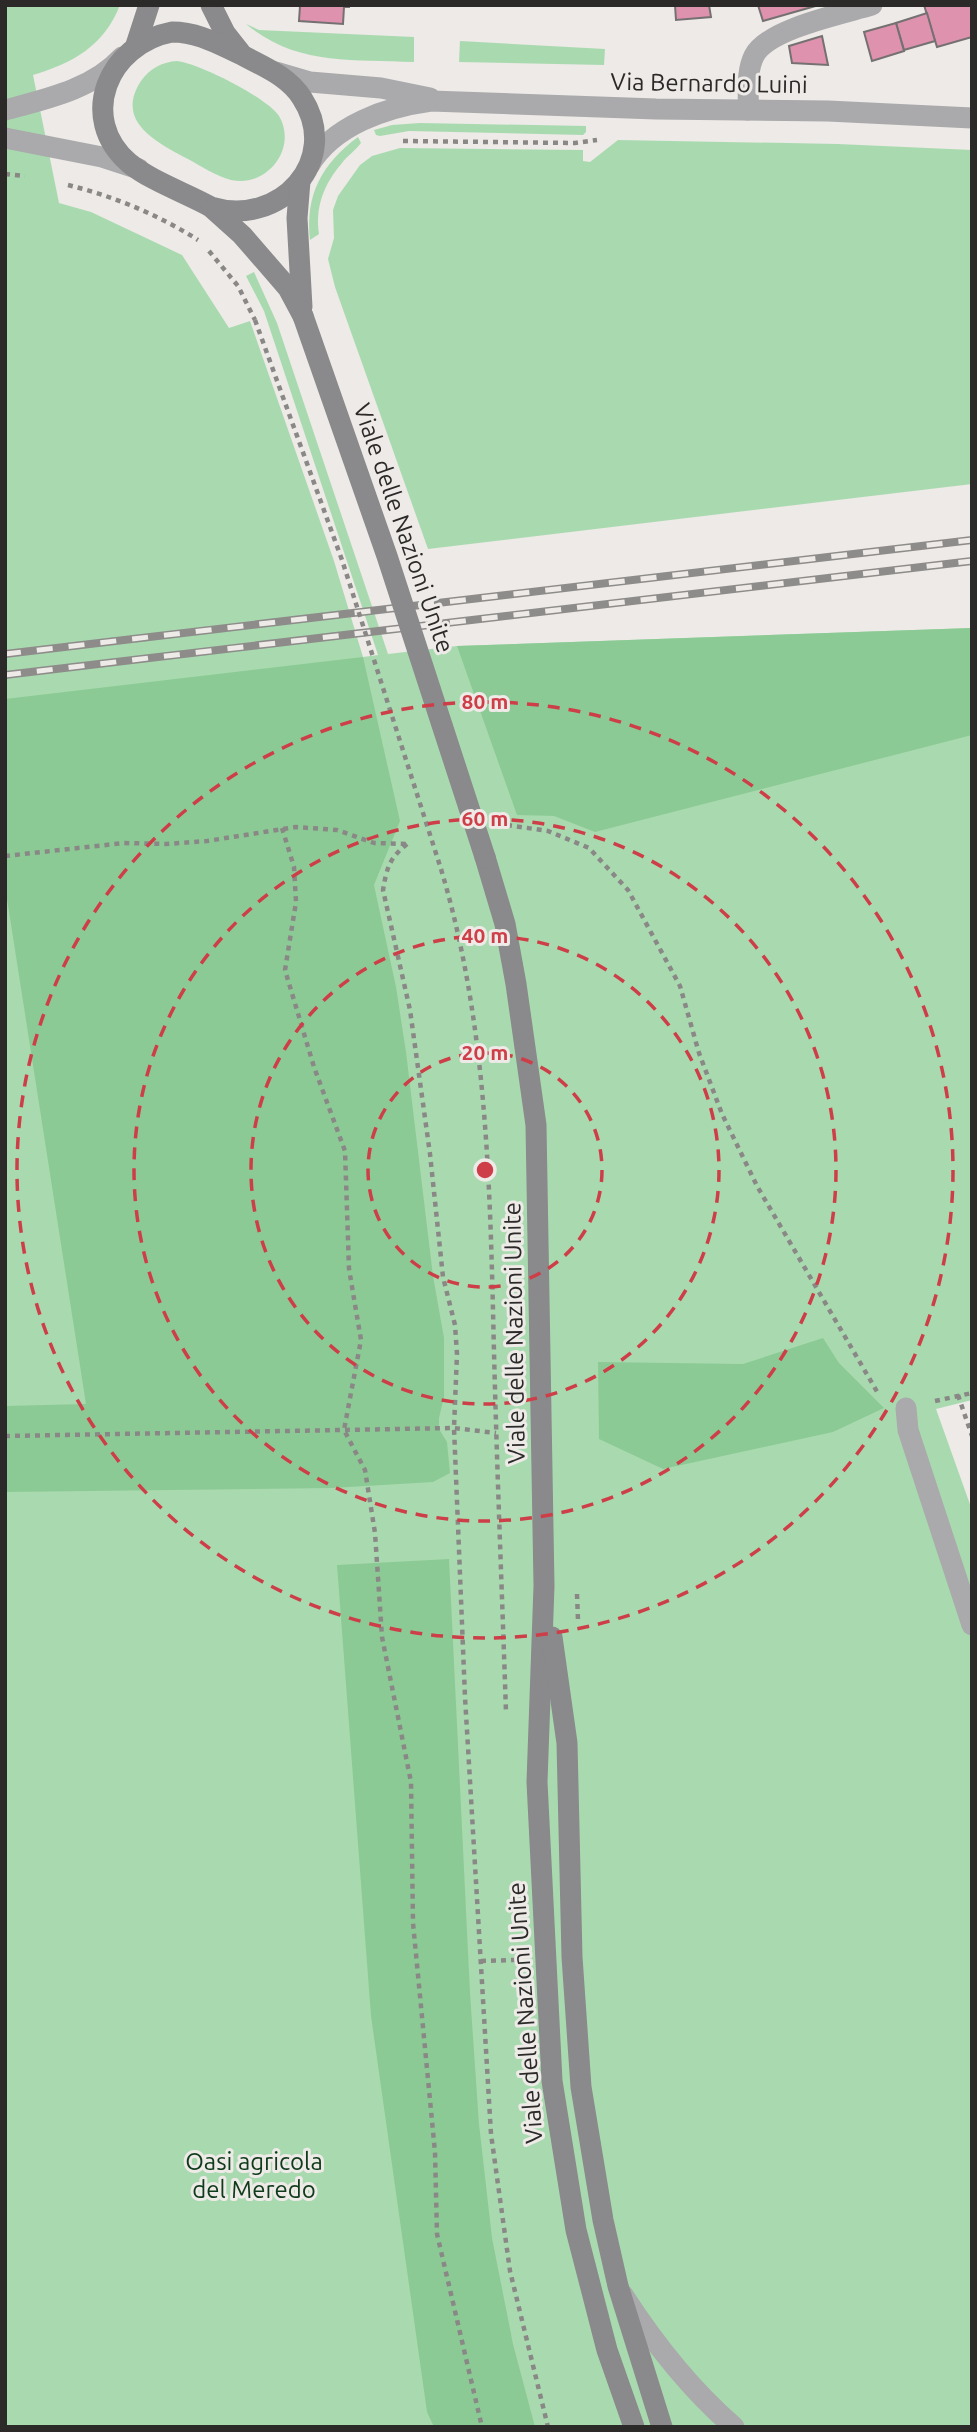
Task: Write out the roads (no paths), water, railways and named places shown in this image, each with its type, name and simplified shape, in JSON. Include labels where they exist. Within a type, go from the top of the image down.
[{"type":"street","points":[[5,110],[58,95],[107,72],[130,50],[149,5]]},
{"type":"street","points":[[211,5],[225,33],[250,60]]},
{"type":"street","points":[[748,110],[749,70],[754,54],[763,44],[789,30],[872,5]]},
{"type":"street","name":"Viale delle Nazioni Unite","points":[[303,316],[297,218],[303,176],[313,147],[314,134],[308,110],[295,89],[272,71],[204,36],[183,32],[161,34],[130,50],[111,74],[107,84],[104,116],[110,137],[130,163],[223,216],[288,288],[303,316],[387,556],[505,924],[537,1125],[544,1586],[537,1782],[552,2081],[576,2230],[607,2350],[634,2427]]},
{"type":"street","name":"Via Bernardo Luini","points":[[272,71],[310,82],[381,88],[446,101]]},
{"type":"street","name":"Via Bernardo Luini","points":[[303,176],[318,152],[328,142],[362,121],[417,103],[446,101],[828,111],[972,118]]},
{"type":"street","points":[[5,138],[115,160],[139,169]]},
{"type":"street","name":"Viale delle Nazioni Unite","points":[[200,201],[222,210],[247,212],[271,205],[282,198],[303,176]]},
{"type":"street","points":[[906,1408],[908,1430],[972,1625]]},
{"type":"street","name":"Viale delle Nazioni Unite","points":[[544,1586],[567,1743],[572,1957],[581,2087],[603,2220],[618,2286],[662,2427]]},
{"type":"street","name":"Viale delle Nazioni Unite","points":[[618,2286],[643,2325],[676,2366],[700,2395],[734,2427]]},
{"type":"railway","points":[[5,654],[972,540]]},
{"type":"railway","points":[[5,675],[972,561]]},
{"type":"park label","name":"Oasi agricola del Meredo","points":[[254,2175]]}]
